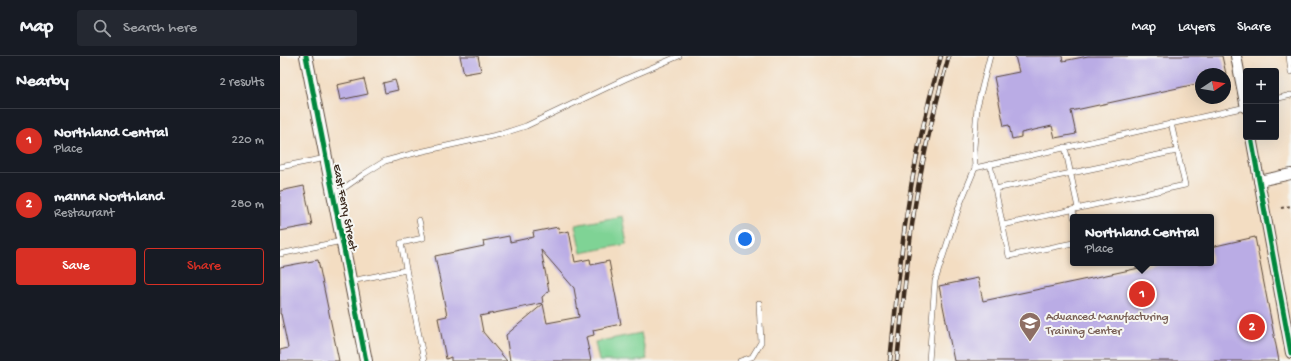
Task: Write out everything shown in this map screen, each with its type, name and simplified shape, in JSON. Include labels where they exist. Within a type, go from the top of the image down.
[{"type":"street","name":"East Ferry Street","points":[[306,56],[366,361]]},
{"type":"street","points":[[1236,56],[1245,104]]},
{"type":"street","points":[[1252,140],[1287,312],[1291,353]]},
{"type":"street","points":[[1259,181],[1291,174]]},
{"type":"lane","points":[[333,196],[385,161],[415,152],[501,134],[526,126],[625,79],[680,56]]},
{"type":"lane","points":[[930,361],[935,281],[960,204],[975,168],[974,148],[977,107],[990,56]]},
{"type":"lane","points":[[1289,56],[1291,72]]},
{"type":"lane","points":[[1279,98],[1291,95]]},
{"type":"lane","points":[[975,168],[1243,109]]},
{"type":"lane","points":[[1003,225],[1185,185],[1171,124]]},
{"type":"lane","points":[[1065,147],[1071,173],[1076,209],[1075,214]]},
{"type":"lane","points":[[995,189],[1177,151]]},
{"type":"lane","points":[[280,168],[326,158]]},
{"type":"lane","points":[[990,164],[1009,256],[1070,244]]},
{"type":"lane","points":[[419,220],[423,238],[401,243],[424,361]]},
{"type":"lane","points":[[280,254],[342,241]]},
{"type":"lane","points":[[350,281],[406,270]]},
{"type":"lane","points":[[740,361],[752,357],[760,342],[759,303]]},
{"type":"path","points":[[1281,208],[1291,206]]},
{"type":"green space","points":[[622,216],[627,244],[581,253],[575,225]]},
{"type":"green space","points":[[641,333],[647,359],[638,361],[599,361],[595,342]]},
{"type":"building","points":[[460,56],[478,56],[481,71],[464,74]]},
{"type":"building","points":[[1015,56],[1062,56],[1063,61],[1088,56],[1222,56],[1225,68],[1195,68],[1195,84],[1071,111],[1076,134],[1055,138],[1052,126],[1021,133],[1021,137],[1012,139],[1009,125],[1004,126],[994,77],[1019,72]]},
{"type":"building","points":[[364,79],[368,94],[340,100],[337,85]]},
{"type":"building","points":[[395,80],[398,90],[385,93],[383,83]]},
{"type":"building","points":[[304,186],[312,225],[280,231],[280,191]]},
{"type":"building","points":[[558,227],[559,233],[569,231],[575,262],[590,259],[591,265],[609,261],[621,324],[593,330],[594,335],[586,337],[591,361],[510,361],[506,335],[543,304],[547,323],[579,317],[574,288],[541,250],[549,291],[542,297],[543,303],[480,316],[483,332],[507,361],[451,361],[451,357],[446,359],[438,318],[447,316],[435,256],[484,246],[483,241],[509,236],[510,242],[534,237],[533,232]]},
{"type":"building","points":[[1255,237],[1279,361],[954,361],[939,286],[978,278],[983,301],[1149,266],[1214,266],[1214,246]]},
{"type":"building","points":[[318,260],[339,361],[280,361],[280,350],[288,348],[280,314],[280,267]]},
{"type":"railway","points":[[890,361],[908,204],[920,140],[941,56]]},
{"type":"railway","points":[[897,361],[915,204],[928,140],[949,56]]},
{"type":"cycle path","points":[[306,56],[366,361]]},
{"type":"cycle path","points":[[1252,140],[1291,353]]},
{"type":"place","name":"Northland Central","points":[[1142,294]]},
{"type":"place","name":"manna Northland","points":[[1252,327]]},
{"type":"place","name":"Advanced Manufacturing Training Center","points":[[1030,342]]}]
